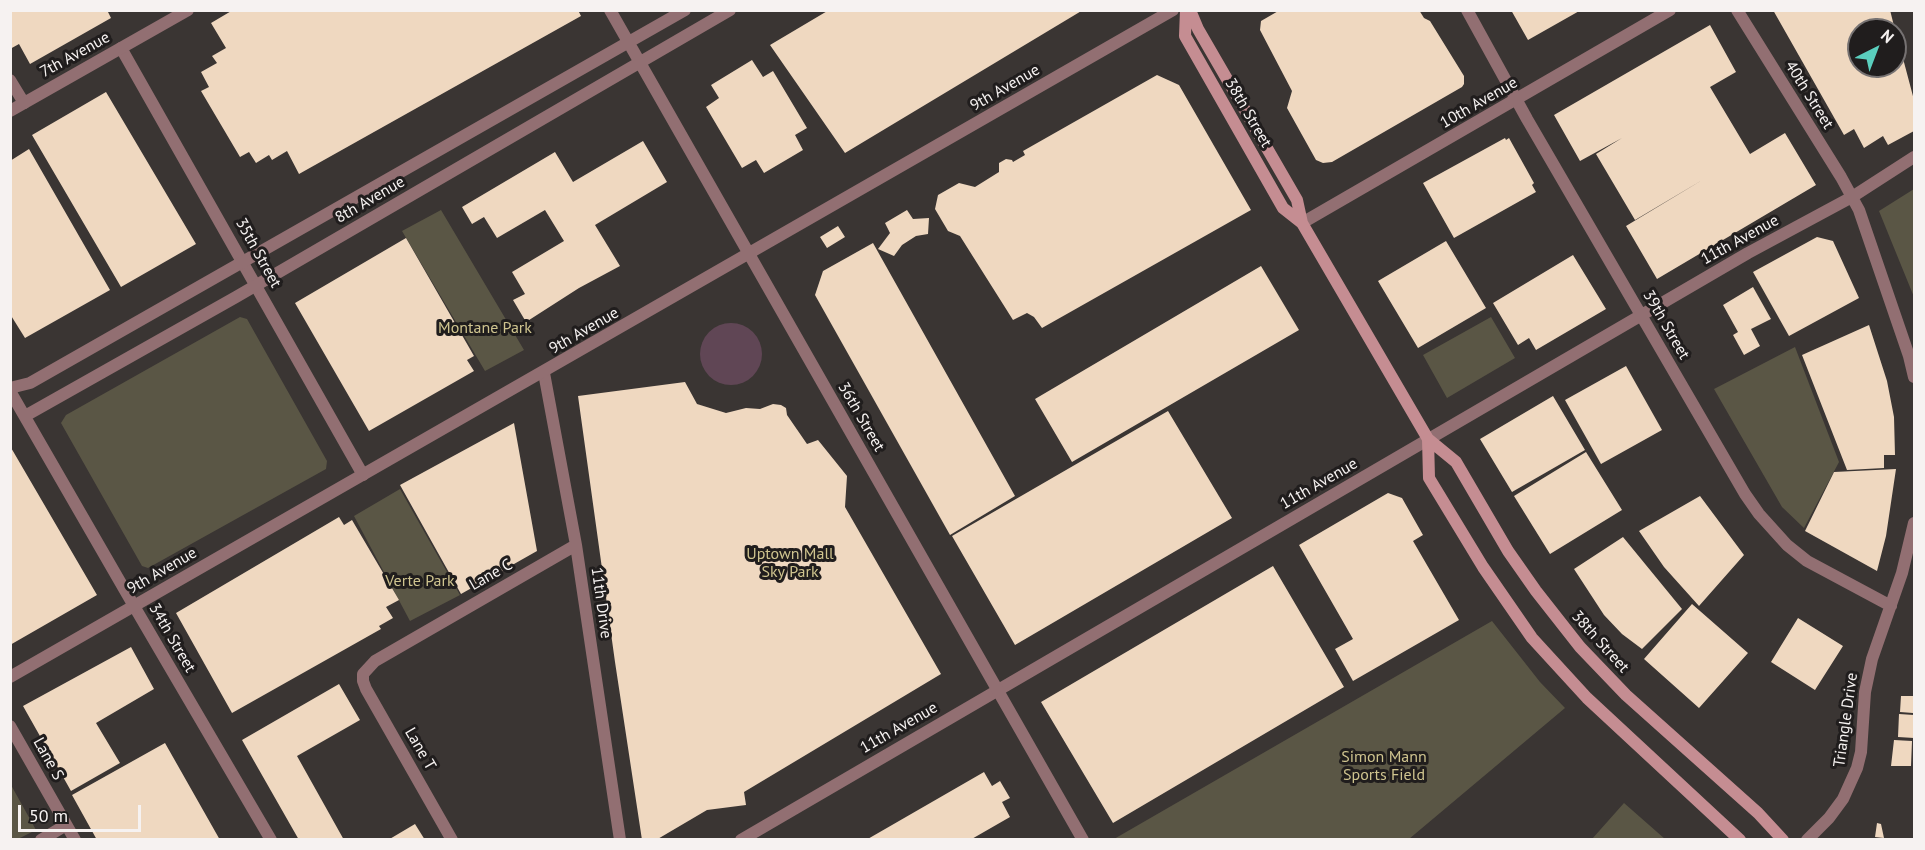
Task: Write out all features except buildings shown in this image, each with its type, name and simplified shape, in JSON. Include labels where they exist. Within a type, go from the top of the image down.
[{"type":"main road","name":"38th Street","points":[[1188,10],[1297,200],[1302,223],[1428,439],[1456,462],[1508,551],[1557,620],[1626,695],[1758,813],[1783,840]]},
{"type":"main road","name":"38th Street","points":[[1428,439],[1429,478],[1483,567],[1533,638],[1587,698],[1740,840]]},
{"type":"street","name":"7th Avenue","points":[[10,111],[188,10]]},
{"type":"street","name":"36th Street","points":[[610,10],[1083,840]]},
{"type":"street","name":"8th Avenue","points":[[10,389],[30,383],[629,44],[685,10]]},
{"type":"street","name":"8th Avenue","points":[[25,416],[257,285],[730,10]]},
{"type":"street","name":"9th Avenue","points":[[10,677],[750,255],[1173,10]]},
{"type":"street","name":"39th Street","points":[[1467,10],[1745,494],[1770,528],[1807,561],[1891,606]]},
{"type":"street","name":"10th Avenue","points":[[1302,223],[1670,10]]},
{"type":"street","name":"40th Street","points":[[1737,10],[1852,197]]},
{"type":"street","name":"35th Street","points":[[121,48],[363,475]]},
{"type":"street","points":[[10,80],[24,103]]},
{"type":"street","name":"11th Avenue","points":[[741,840],[1748,253],[1852,197],[1914,157]]},
{"type":"street","points":[[1852,197],[1859,210],[1909,356],[1914,377]]},
{"type":"street","name":"11th Drive","points":[[544,373],[576,545],[620,840]]},
{"type":"street","name":"34th Street","points":[[10,389],[271,840]]},
{"type":"street","name":"Triangle Drive","points":[[1807,840],[1844,799],[1857,768],[1861,752],[1865,692],[1872,659],[1908,553],[1914,523]]},
{"type":"street","name":"Lane C","points":[[363,674],[375,661],[576,545]]},
{"type":"street","name":"Lane T","points":[[363,674],[366,689],[453,840]]},
{"type":"street","name":"Lane S","points":[[10,726],[75,840]]},
{"type":"street","points":[[41,840],[66,825]]},
{"type":"green space","points":[[1914,189],[1914,297],[1879,211]]},
{"type":"green space","name":"Montane Park","points":[[441,210],[524,350],[485,371],[402,231]]},
{"type":"green space","points":[[240,317],[247,319],[327,461],[326,469],[148,568],[142,566],[61,423],[66,415]]},
{"type":"green space","points":[[1491,317],[1515,358],[1447,398],[1423,355]]},
{"type":"green space","points":[[1795,347],[1839,462],[1804,528],[1782,507],[1714,389]]},
{"type":"green space","name":"Verte Park","points":[[400,489],[460,595],[410,621],[354,516]]},
{"type":"green space","name":"Simon Mann Sports Field","points":[[1492,621],[1540,682],[1565,708],[1409,839],[1114,839]]},
{"type":"green space","points":[[11,785],[36,830],[18,839],[11,839]]},
{"type":"green space","points":[[1624,803],[1665,839],[1592,839]]},
{"type":"shaded area","points":[[725,323],[737,323],[753,332],[760,342],[762,354],[760,366],[753,376],[737,385],[725,385],[714,380],[705,371],[700,360],[700,348],[705,337],[714,328]]},
{"type":"park label","name":"Uptown Mall Sky Park","points":[[790,563]]}]
